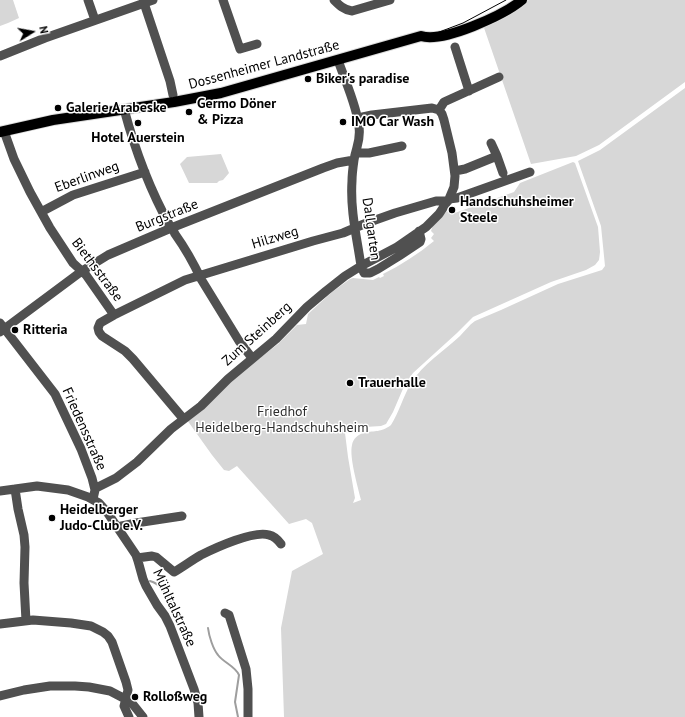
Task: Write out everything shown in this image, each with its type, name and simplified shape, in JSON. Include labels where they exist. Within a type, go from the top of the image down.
[{"type":"main road","name":"Dossenheimer Landstraße","points":[[505,11],[515,0]]},
{"type":"main road","name":"Dossenheimer Landstraße","points":[[2,132],[53,120],[174,102],[221,93],[421,36],[434,38],[458,31],[493,18],[522,0]]},
{"type":"street","points":[[88,0],[95,20]]},
{"type":"street","points":[[0,56],[153,0]]},
{"type":"street","points":[[223,0],[240,49],[257,44]]},
{"type":"street","points":[[334,0],[348,11],[390,0]]},
{"type":"street","points":[[144,3],[170,81],[172,95]]},
{"type":"street","points":[[455,47],[469,91]]},
{"type":"street","points":[[338,60],[358,118],[360,129],[360,139],[355,156]]},
{"type":"street","points":[[439,110],[444,102],[499,77]]},
{"type":"street","points":[[358,118],[432,108],[439,110],[444,120],[455,171],[454,187],[449,200]]},
{"type":"street","points":[[124,109],[129,129],[145,172],[171,228],[239,341],[252,358]]},
{"type":"street","name":"Biethsstraße","points":[[2,132],[40,212],[67,254],[77,267],[86,275],[114,315],[100,324],[98,330],[100,334],[133,358],[184,418]]},
{"type":"street","points":[[491,143],[503,173]]},
{"type":"street","name":"Burgstraße","points":[[2,328],[82,271],[114,252],[322,168],[355,156],[402,146]]},
{"type":"street","name":"Dallgarten","points":[[355,156],[352,172],[352,206],[361,266],[364,273],[367,274],[382,267],[420,242],[421,239],[419,231],[426,227],[439,214],[449,200]]},
{"type":"street","points":[[455,171],[465,169],[497,156]]},
{"type":"street","name":"Eberlinweg","points":[[40,212],[73,195],[145,172]]},
{"type":"street","points":[[449,200],[530,172]]},
{"type":"street","name":"Hilzweg","points":[[114,315],[179,283],[199,276],[314,240],[343,233],[395,213],[430,203],[449,200]]},
{"type":"street","name":"Zum Steinberg","points":[[94,495],[98,487],[116,478],[134,465],[171,429],[201,406],[228,379],[276,339],[320,296],[345,276],[361,266]]},
{"type":"street","name":"Friedensstraße","points":[[2,328],[55,394],[81,449],[92,478],[94,495]]},
{"type":"street","name":"Mühltalstraße","points":[[0,491],[37,486],[94,495],[137,558],[146,586],[170,626],[194,689],[200,717]]},
{"type":"street","points":[[15,489],[24,535],[26,621]]},
{"type":"street","points":[[117,527],[136,522],[182,516]]},
{"type":"street","points":[[137,558],[152,556],[156,557],[174,572],[214,549],[248,536],[268,534],[281,544]]},
{"type":"street","points":[[225,613],[229,615],[246,669],[248,717]]},
{"type":"street","points":[[0,624],[38,620],[91,626],[103,632],[112,642],[128,690],[124,706],[129,717]]},
{"type":"street","points":[[0,696],[50,686],[89,687],[105,690],[131,702],[143,717]]},
{"type":"green space","points":[[0,0],[13,0],[19,18],[0,26]]},
{"type":"green space","points":[[529,0],[685,0],[685,82],[599,145],[576,156],[531,164],[482,22]]},
{"type":"green space","name":"Friedhof Heidelberg-Handschuhsheim","points":[[685,88],[685,717],[284,717],[281,628],[292,571],[323,554],[312,523],[306,519],[289,524],[237,466],[229,471],[224,470],[187,420],[222,387],[278,344],[297,325],[306,324],[308,314],[332,292],[353,278],[373,280],[384,276],[383,274],[409,259],[434,241],[431,238],[434,234],[431,231],[433,225],[447,211],[452,214],[514,192],[520,183],[573,162],[575,163],[598,227],[600,252],[599,260],[595,265],[586,270],[551,282],[473,317],[413,373],[405,384],[386,424],[381,426],[365,427],[345,433],[355,498],[353,503],[361,500],[354,472],[351,450],[353,441],[362,434],[381,430],[391,425],[411,383],[421,370],[475,321],[558,284],[602,270],[605,266],[601,226],[578,161],[600,150]]},
{"type":"green space","points":[[221,154],[229,173],[223,180],[217,183],[189,183],[180,164],[187,157]]},
{"type":"waterway","points":[[150,581],[161,588],[174,607]]},
{"type":"waterway","points":[[208,628],[209,635],[216,652],[220,658],[235,669],[239,675],[235,702],[238,717]]},
{"type":"tram line","points":[[0,134],[54,122],[212,97],[252,87],[434,34],[463,23],[506,0]]},
{"type":"place","name":"Biker's paradise","points":[[308,79]]},
{"type":"place","name":"Galerie Arabeske","points":[[58,108]]},
{"type":"place","name":"Germo Döner & Pizza","points":[[189,112]]},
{"type":"place","name":"IMO Car Wash","points":[[343,122]]},
{"type":"place","name":"Hotel Auerstein","points":[[138,123]]},
{"type":"place","name":"Handschuhsheimer Steele","points":[[452,210]]},
{"type":"place","name":"Ritteria","points":[[15,330]]},
{"type":"place","name":"Trauerhalle","points":[[350,383]]},
{"type":"place","name":"Heidelberger Judo-Club e.V.","points":[[52,518]]},
{"type":"place","name":"Rolloßweg","points":[[135,697]]}]
